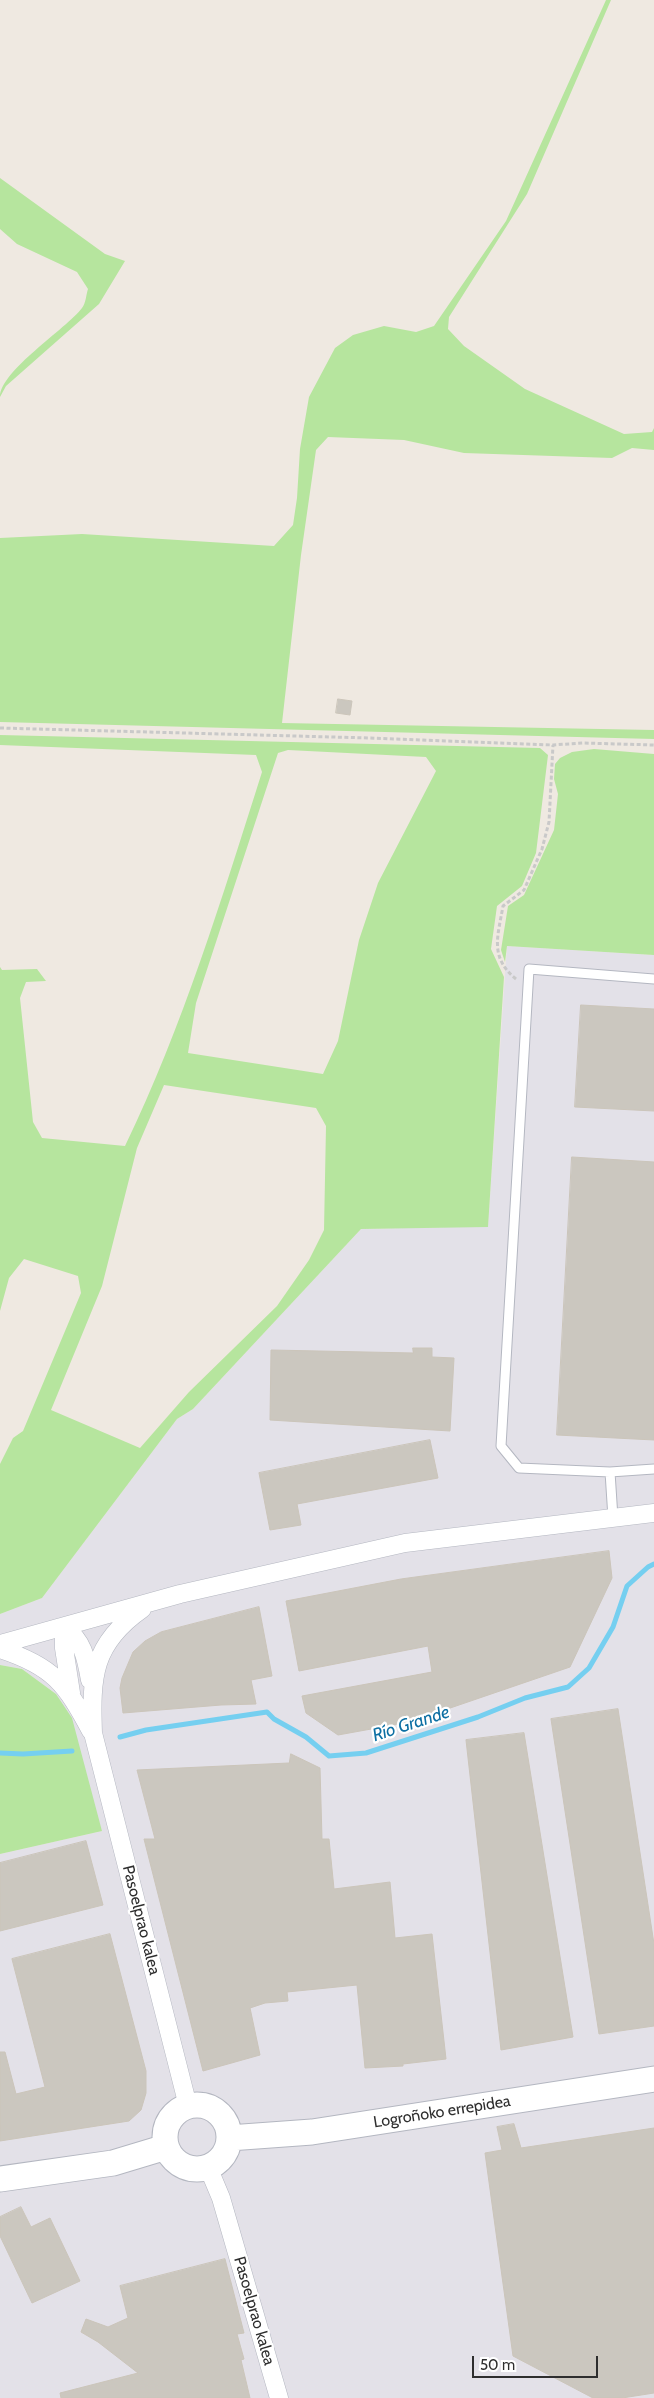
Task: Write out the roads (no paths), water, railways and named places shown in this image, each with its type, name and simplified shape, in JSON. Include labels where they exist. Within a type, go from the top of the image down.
[{"type":"main road","name":"Logroñoko errepidea","points":[[229,2138],[312,2132],[654,2079]]},
{"type":"main road","points":[[188,2106],[203,2106],[216,2112],[226,2123],[229,2138],[226,2150],[219,2160],[208,2167],[188,2168],[175,2160],[166,2147],[165,2137],[169,2122],[179,2110],[188,2106]]},
{"type":"main road","points":[[0,2179],[113,2163],[166,2147]]},
{"type":"street","points":[[0,1644],[153,1602],[404,1543],[654,1513]]},
{"type":"street","points":[[91,1689],[99,1656],[122,1623],[153,1602]]},
{"type":"street","points":[[64,1626],[76,1635],[85,1651],[91,1689],[93,1733]]},
{"type":"street","points":[[64,1626],[64,1648],[72,1695]]},
{"type":"street","points":[[0,1648],[24,1656],[54,1674],[72,1695],[93,1733]]},
{"type":"street","name":"Pasoelprao kalea","points":[[93,1733],[188,2106]]},
{"type":"street","name":"Pasoelprao kalea","points":[[208,2167],[221,2198],[279,2398]]},
{"type":"lane","points":[[654,979],[529,969],[501,1446],[519,1468],[610,1472],[654,1469]]},
{"type":"lane","points":[[610,1472],[613,1518]]},
{"type":"waterway","name":"Río Grande","points":[[120,1737],[146,1730],[267,1712],[274,1719],[306,1737],[329,1756],[366,1753],[478,1717],[525,1698],[568,1687],[589,1668],[613,1627],[627,1586],[654,1564]]},
{"type":"waterway","name":"Río Grande","points":[[0,1753],[23,1754],[72,1751]]}]
